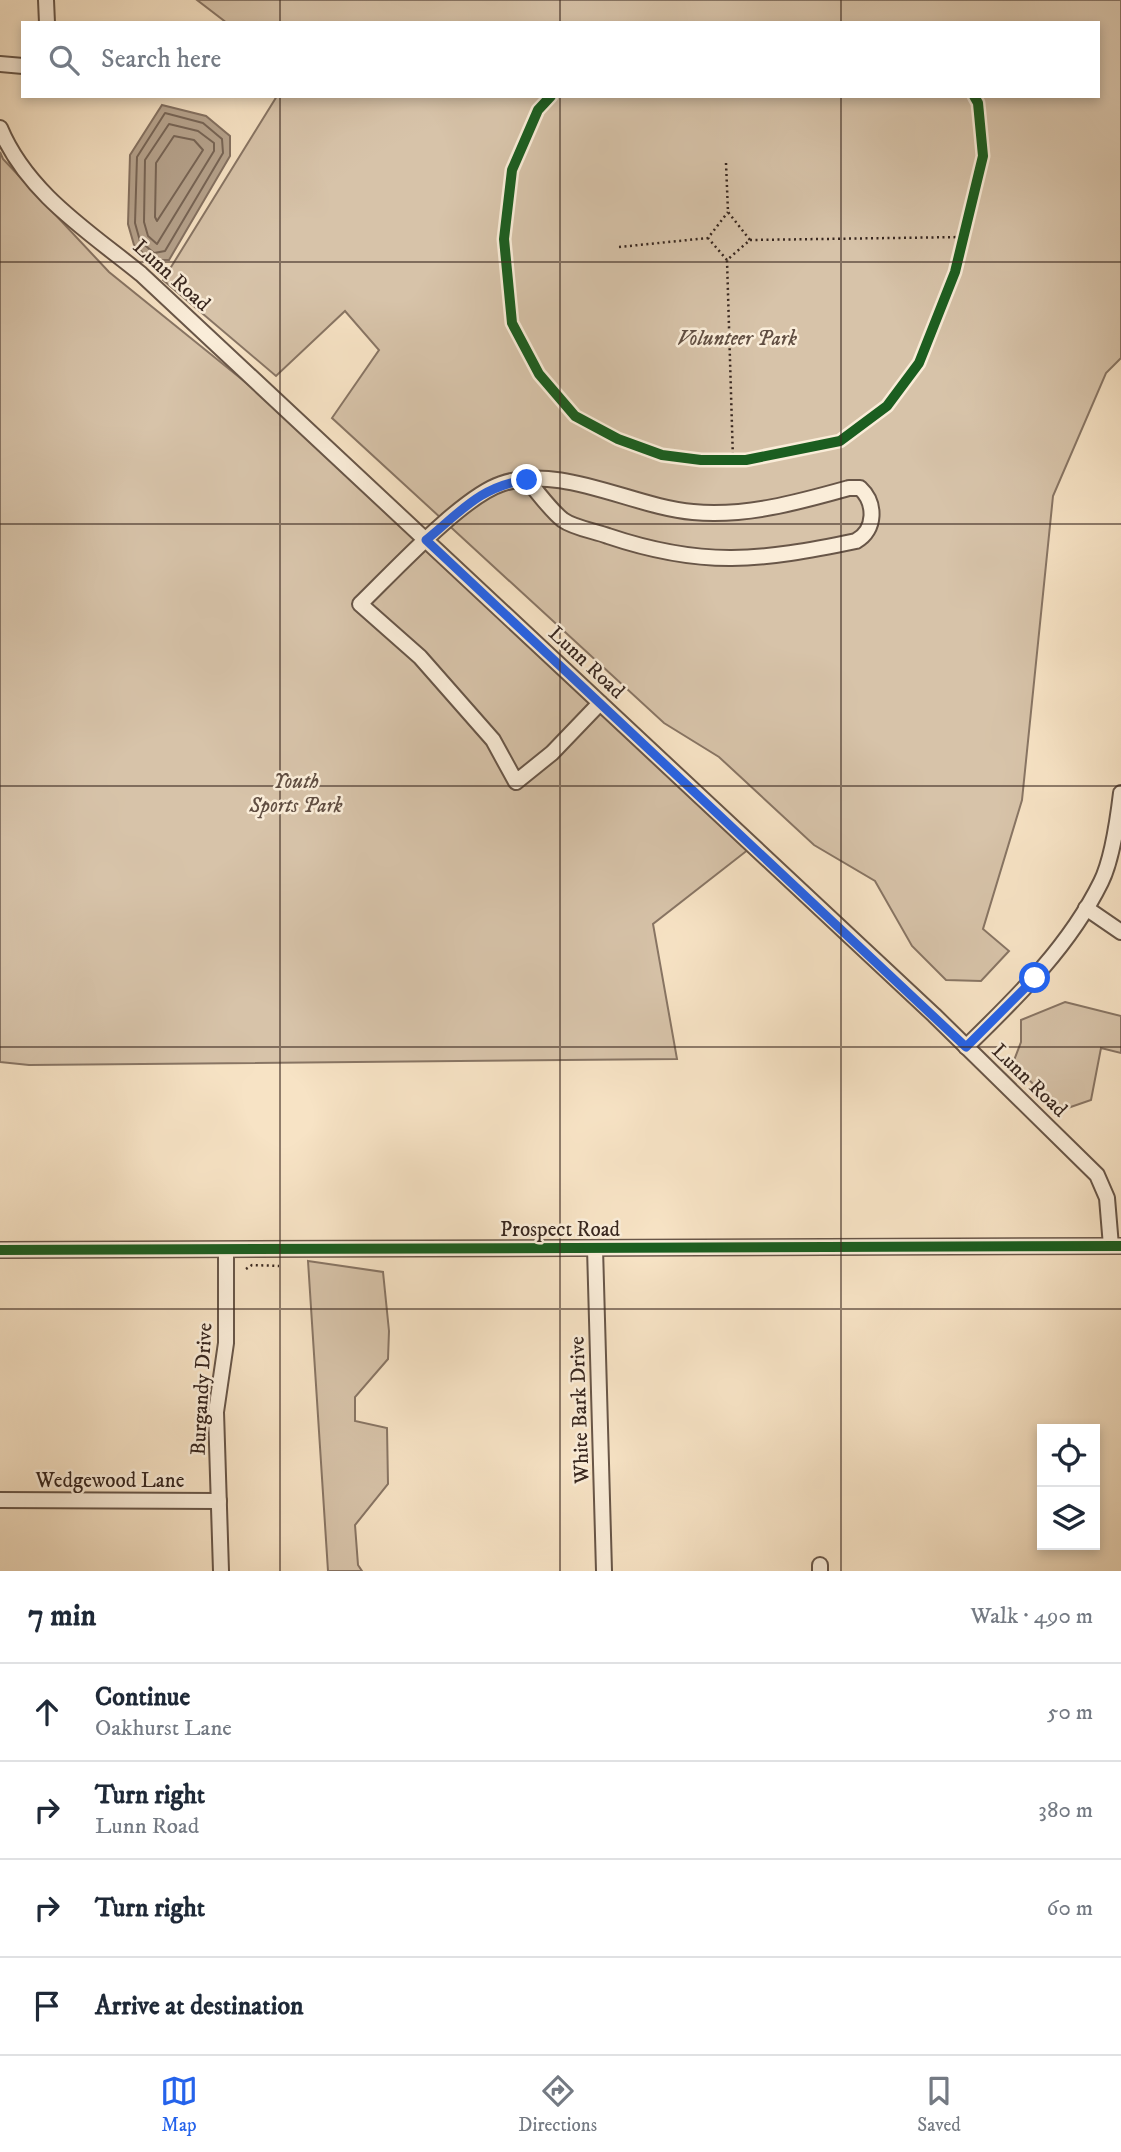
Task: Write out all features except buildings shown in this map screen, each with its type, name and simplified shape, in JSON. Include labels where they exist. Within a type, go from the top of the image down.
[{"type":"street","points":[[46,0],[47,21]]},
{"type":"street","points":[[0,64],[21,66]]},
{"type":"street","name":"Lunn Road","points":[[0,128],[11,154],[45,197],[141,274],[966,1047],[1097,1175],[1107,1198],[1116,1246]]},
{"type":"street","points":[[527,480],[564,521],[647,549],[690,557],[736,560],[787,556],[856,541],[866,536],[872,525],[868,495],[860,488],[849,488],[778,507],[694,512],[654,505],[567,482],[527,480],[503,483],[485,491],[426,540],[360,604],[420,657],[493,740],[516,782],[552,753],[600,703]]},
{"type":"street","points":[[966,1047],[1035,978],[1065,942],[1086,908],[1103,880],[1121,793]]},
{"type":"street","points":[[1086,908],[1121,932]]},
{"type":"street","name":"Prospect Road","points":[[0,1250],[1116,1246]]},
{"type":"street","name":"White Bark Drive","points":[[595,1248],[604,1571]]},
{"type":"street","name":"Burgandy Drive","points":[[221,1571],[216,1412],[226,1343],[226,1251]]},
{"type":"street","name":"Wedgewood Lane","points":[[0,1500],[219,1501]]},
{"type":"path","points":[[726,163],[728,212],[750,240]]},
{"type":"path","points":[[619,247],[708,238],[728,212]]},
{"type":"path","points":[[727,260],[750,240],[962,243],[966,224]]},
{"type":"path","points":[[708,238],[727,260],[727,460],[733,473]]},
{"type":"path","points":[[727,460],[746,460]]},
{"type":"path","points":[[246,1269],[252,1265],[279,1266]]},
{"type":"green space","name":"Volunteer Park","points":[[197,0],[1121,0],[1121,358],[1106,373],[1053,496],[1022,800],[983,929],[1009,951],[981,981],[946,980],[912,946],[875,881],[814,845],[719,757],[664,723],[332,418],[379,350],[345,311],[276,376],[163,280],[276,98],[1100,98],[1100,21],[224,21]]},
{"type":"green space","name":"Youth Sports Park","points":[[0,152],[3,159],[109,272],[281,411],[749,849],[653,924],[677,1059],[29,1065],[0,1062]]},
{"type":"green space","points":[[1065,1002],[1121,1016],[1121,1053],[1101,1048],[1091,1100],[1059,1111],[1013,1063],[1021,1042],[1021,1020]]},
{"type":"green space","points":[[308,1261],[383,1272],[389,1331],[388,1359],[355,1397],[355,1421],[387,1428],[388,1484],[355,1525],[358,1565],[362,1571],[328,1571]]},
{"type":"water","points":[[162,105],[206,116],[230,136],[230,156],[169,260],[151,260],[134,245],[128,224],[130,155]]},
{"type":"cycle path","points":[[549,98],[538,110],[512,170],[504,239],[512,323],[539,374],[575,416],[618,439],[662,455],[701,460],[746,460],[840,441],[887,406],[919,363],[955,272],[983,156],[978,103],[975,98]]},
{"type":"cycle path","points":[[0,1250],[1121,1246]]},
{"type":"route","points":[[527,480],[503,483],[485,491],[426,540],[966,1047],[1035,978]]}]
